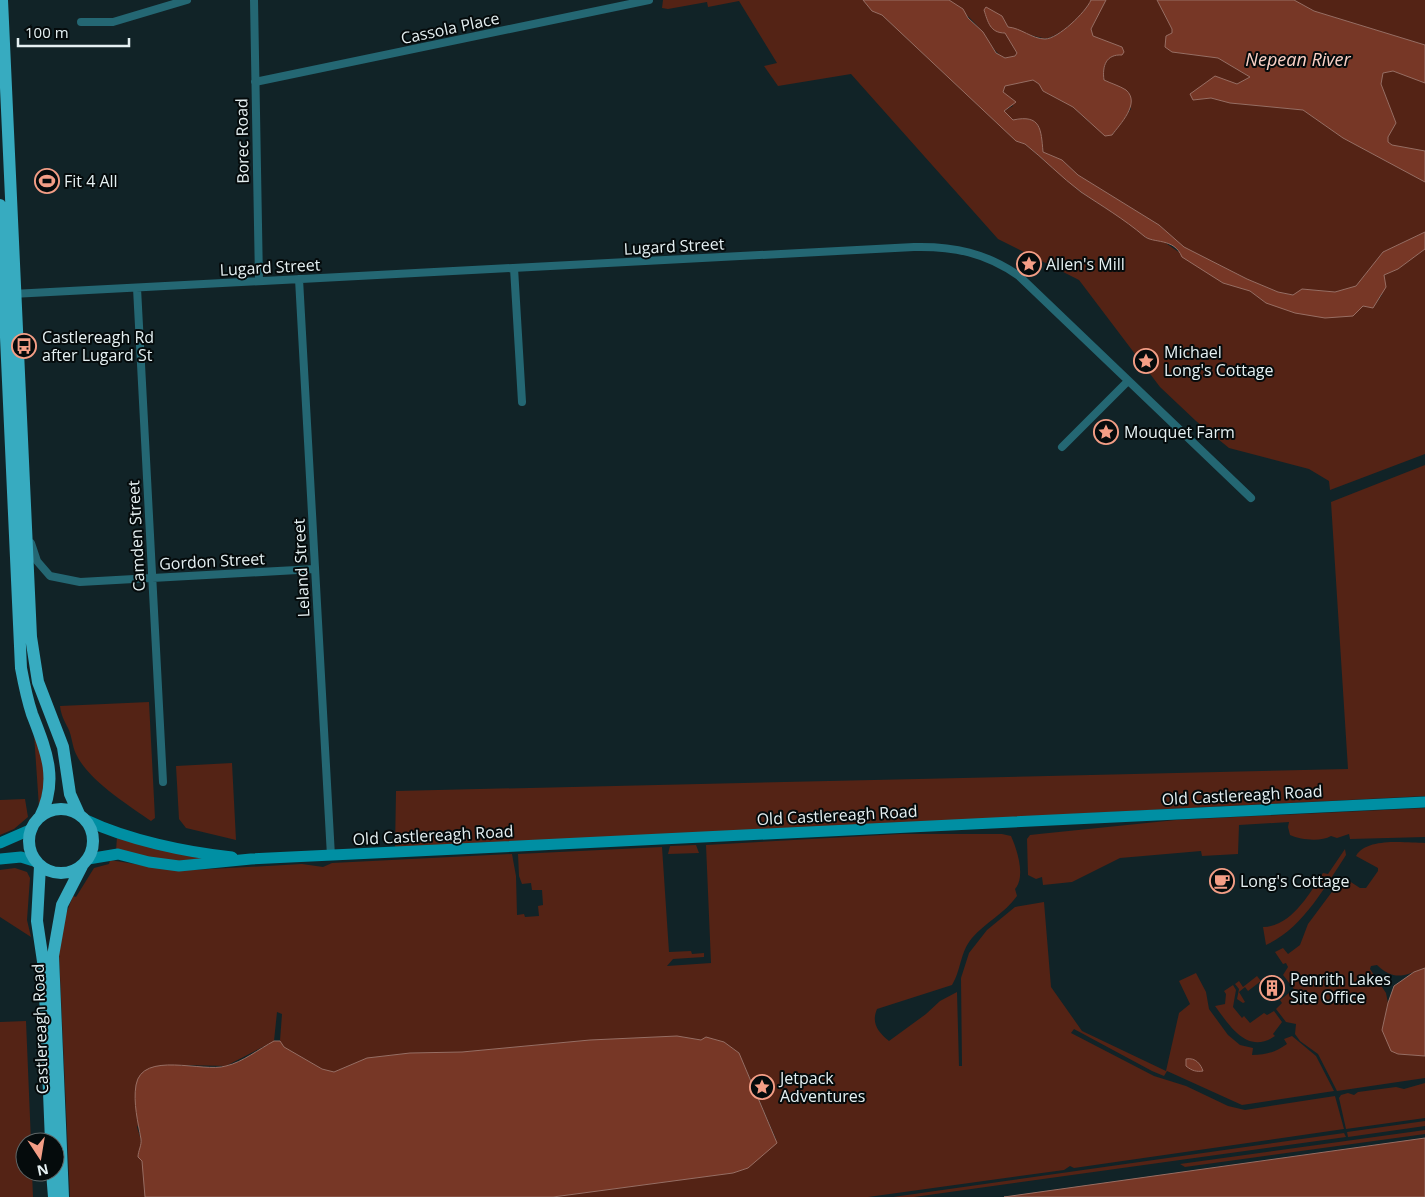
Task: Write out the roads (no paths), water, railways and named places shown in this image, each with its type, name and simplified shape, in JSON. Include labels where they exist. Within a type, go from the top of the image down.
[{"type":"main road","points":[[0,205],[10,295],[30,625],[35,671],[46,708],[63,747],[70,794],[94,839],[85,863],[66,873],[56,873],[39,864],[29,843],[32,829],[40,817],[48,795],[50,770],[48,754],[27,698],[21,668],[10,295],[2,0]]},
{"type":"main road","points":[[40,817],[59,809],[82,817]]},
{"type":"main road","name":"Castlereagh Road","points":[[63,1197],[53,956],[62,905],[85,863]]},
{"type":"main road","name":"Castlereagh Road","points":[[39,864],[37,921],[44,968],[51,1132]]},
{"type":"main road","points":[[53,1182],[54,1197]]},
{"type":"street","points":[[81,22],[113,22],[187,0]]},
{"type":"street","name":"Borec Road","points":[[254,0],[259,281]]},
{"type":"street","name":"Cassola Place","points":[[255,82],[649,0]]},
{"type":"street","name":"Lugard Street","points":[[10,295],[914,247],[939,247],[961,250],[1001,264],[1018,276],[1252,498]]},
{"type":"street","points":[[514,268],[522,402]]},
{"type":"street","name":"Leland Street","points":[[299,279],[331,856]]},
{"type":"street","name":"Camden Street","points":[[137,288],[163,782]]},
{"type":"street","points":[[1062,447],[1128,381]]},
{"type":"street","name":"Gordon Street","points":[[25,519],[33,550],[41,568],[50,576],[80,582],[315,569]]},
{"type":"street","name":"Old Castlereagh Road","points":[[85,863],[118,854],[149,862],[179,866],[251,860],[1425,802]]},
{"type":"street","name":"Old Castlereagh Road","points":[[82,817],[109,829],[181,848],[205,854],[251,860]]},
{"type":"street","points":[[0,843],[32,829]]},
{"type":"street","points":[[0,858],[21,857],[39,864]]},
{"type":"water","points":[[863,0],[949,0],[963,9],[968,18],[983,32],[996,53],[1005,58],[1015,56],[1017,53],[1005,33],[1000,33],[990,26],[984,10],[986,7],[1002,16],[1008,27],[1040,39],[1045,39],[1051,38],[1064,30],[1084,11],[1091,0],[1106,0],[1091,29],[1093,36],[1122,47],[1124,52],[1122,55],[1112,57],[1106,62],[1104,80],[1126,90],[1130,95],[1131,101],[1128,113],[1112,135],[1105,136],[1073,107],[1043,91],[1039,84],[1033,80],[1005,86],[1003,92],[1016,102],[1004,111],[1013,120],[1029,119],[1038,125],[1043,152],[1062,160],[1078,175],[1159,225],[1184,247],[1247,279],[1278,292],[1293,295],[1302,289],[1335,292],[1356,286],[1383,252],[1425,232],[1425,249],[1398,269],[1384,275],[1386,287],[1373,308],[1363,306],[1353,316],[1325,318],[1295,313],[1266,303],[1250,291],[1223,283],[1182,257],[1174,246],[1144,236],[1121,218],[1081,192],[1025,144],[1016,141],[882,15],[872,11]]},
{"type":"water","name":"Nepean River","points":[[1157,0],[1294,0],[1314,11],[1425,45],[1425,83],[1393,71],[1383,73],[1381,84],[1396,123],[1388,137],[1388,142],[1392,145],[1425,151],[1425,182],[1343,138],[1303,110],[1230,103],[1211,98],[1193,100],[1190,94],[1215,76],[1237,84],[1250,77],[1218,58],[1172,52],[1165,47],[1166,36],[1172,33],[1172,29]]},
{"type":"water","points":[[1425,968],[1425,1056],[1398,1054],[1391,1051],[1382,1030],[1388,1003],[1394,986],[1414,972]]},
{"type":"water","points":[[677,1036],[701,1040],[706,1037],[724,1042],[739,1053],[777,1143],[748,1168],[733,1173],[553,1197],[145,1197],[142,1161],[138,1157],[141,1141],[135,1092],[141,1074],[149,1068],[161,1065],[226,1066],[245,1058],[274,1041],[280,1041],[284,1047],[322,1069],[334,1072],[367,1058],[410,1053],[462,1052],[590,1040]]},
{"type":"water","points":[[1186,1059],[1195,1060],[1203,1071],[1194,1071],[1188,1068],[1186,1066]]},
{"type":"water","points":[[1425,1138],[1425,1197],[1004,1197]]},
{"type":"place","name":"Fit 4 All","points":[[47,181]]},
{"type":"place","name":"Allen's Mill","points":[[1029,264]]},
{"type":"place","name":"Castlereagh Rd after Lugard St","points":[[24,346]]},
{"type":"place","name":"Michael Long's Cottage","points":[[1146,361]]},
{"type":"place","name":"Mouquet Farm","points":[[1106,432]]},
{"type":"place","name":"Long's Cottage","points":[[1222,881]]},
{"type":"place","name":"Penrith Lakes Site Office","points":[[1272,988]]},
{"type":"place","name":"Jetpack Adventures","points":[[762,1087]]}]
